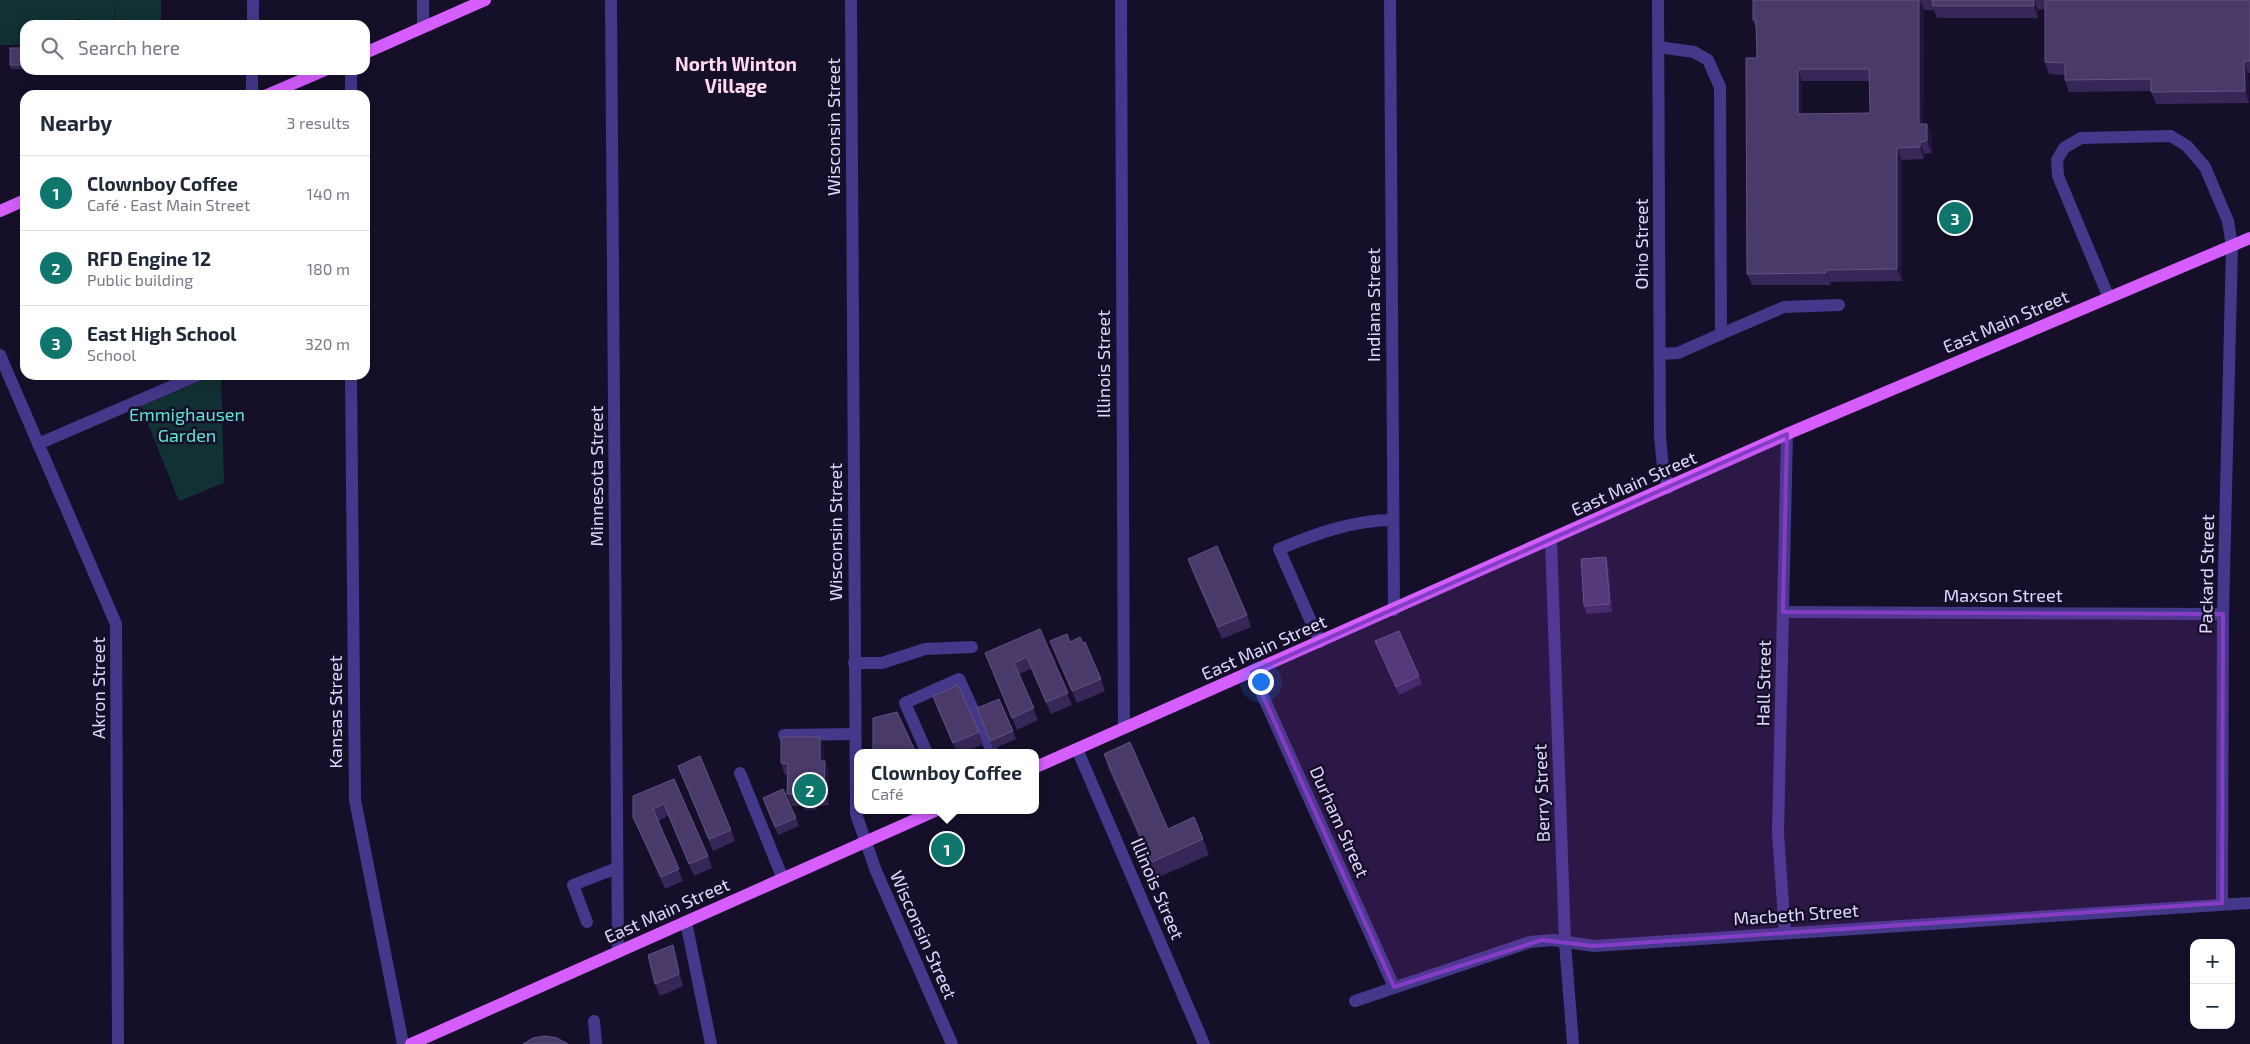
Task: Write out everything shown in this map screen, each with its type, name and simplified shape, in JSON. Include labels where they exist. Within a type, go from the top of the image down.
[{"type":"main road","points":[[370,51],[485,0]]},
{"type":"main road","points":[[279,90],[313,75]]},
{"type":"main road","points":[[0,211],[20,202]]},
{"type":"main road","name":"East Main Street","points":[[1039,766],[1552,540],[1787,434],[2250,238]]},
{"type":"main road","name":"East Main Street","points":[[411,1044],[928,814]]},
{"type":"street","points":[[252,20],[253,0]]},
{"type":"street","points":[[423,0],[423,26]]},
{"type":"street","name":"Minnesota Street","points":[[611,0],[618,952]]},
{"type":"street","name":"Wisconsin Street","points":[[851,0],[856,749]]},
{"type":"street","name":"Illinois Street","points":[[1121,0],[1124,728]]},
{"type":"street","name":"Indiana Street","points":[[1390,0],[1394,610]]},
{"type":"street","name":"Ohio Street","points":[[1658,0],[1661,452],[1668,488]]},
{"type":"street","points":[[1658,47],[1694,52],[1708,60],[1720,87],[1721,334]]},
{"type":"street","points":[[252,75],[252,90]]},
{"type":"street","points":[[351,75],[351,90]]},
{"type":"street","name":"Packard Street","points":[[2109,298],[2058,176],[2057,160],[2064,148],[2082,138],[2171,136],[2187,146],[2205,167],[2228,221],[2232,246],[2223,614],[2222,903]]},
{"type":"street","points":[[1660,354],[1678,353],[1784,307],[1838,305]]},
{"type":"street","name":"Akron Street","points":[[0,355],[116,624],[118,1044]]},
{"type":"street","points":[[38,444],[186,380]]},
{"type":"street","name":"Kansas Street","points":[[351,380],[354,800],[403,1044]]},
{"type":"street","name":"Hall Street","points":[[1785,933],[1778,834],[1787,434]]},
{"type":"street","points":[[1320,642],[1279,549],[1318,532],[1376,520],[1393,520]]},
{"type":"street","name":"Berry Street","points":[[1552,540],[1565,943],[1573,1044]]},
{"type":"street","name":"Maxson Street","points":[[1783,612],[2223,614]]},
{"type":"street","points":[[854,663],[882,663],[924,649],[972,647]]},
{"type":"street","name":"Durham Street","points":[[1252,672],[1394,987]]},
{"type":"street","points":[[925,749],[904,703],[959,679],[991,749]]},
{"type":"street","points":[[784,735],[856,734]]},
{"type":"street","name":"Illinois Street","points":[[1077,749],[1204,1044]]},
{"type":"street","points":[[740,773],[783,879]]},
{"type":"street","name":"Wisconsin Street","points":[[856,814],[864,843],[952,1044]]},
{"type":"street","points":[[587,922],[573,885],[617,868]]},
{"type":"street","name":"Macbeth Street","points":[[1355,1001],[1530,942],[1542,940],[1594,946],[2222,903],[2250,903]]},
{"type":"street","points":[[686,922],[711,1044]]},
{"type":"street","points":[[594,1021],[596,1044]]},
{"type":"highlighted area","points":[[1787,434],[1783,612],[2223,614],[2222,903],[1594,946],[1542,940],[1394,987],[1252,672]]},
{"type":"green space","points":[[0,0],[161,0],[161,20],[115,20],[115,3],[114,20],[20,20],[20,45],[0,45]]},
{"type":"green space","name":"Emmighausen Garden","points":[[202,380],[221,380],[224,483],[179,501],[141,406]]},
{"type":"building","points":[[1753,0],[1919,0],[1919,124],[1927,124],[1927,141],[1920,142],[1920,147],[1897,148],[1897,269],[1826,270],[1826,273],[1747,274],[1746,58],[1757,58],[1756,20],[1753,20]],"holes":[[[1798,69],[1869,69],[1870,113],[1798,114]]]},
{"type":"building","points":[[1932,0],[2034,0],[2034,6],[1933,6]]},
{"type":"building","points":[[2045,0],[2250,0],[2250,61],[2244,61],[2245,91],[2151,92],[2151,79],[2065,80],[2065,63],[2045,62]]},
{"type":"building","points":[[10,48],[20,48],[20,65],[10,65]]},
{"type":"building","points":[[1217,546],[1247,615],[1218,627],[1188,559]]},
{"type":"building","points":[[1606,557],[1610,604],[1584,606],[1581,559]]},
{"type":"building","points":[[1040,629],[1068,693],[1046,702],[1027,657],[1014,663],[1034,708],[1012,718],[985,653]]},
{"type":"building","points":[[1399,631],[1419,676],[1396,687],[1375,641]]},
{"type":"building","points":[[1067,634],[1070,642],[1080,637],[1083,643],[1085,642],[1101,679],[1072,691],[1050,641]]},
{"type":"building","points":[[958,685],[979,732],[953,743],[933,696]]},
{"type":"building","points":[[999,699],[1013,731],[990,741],[977,708]]},
{"type":"building","points":[[897,712],[914,749],[873,749],[873,718]]},
{"type":"building","points":[[781,737],[820,737],[820,761],[825,761],[824,794],[813,794],[813,798],[801,798],[801,794],[787,794],[788,764],[781,763]]},
{"type":"building","points":[[1130,742],[1168,829],[1194,817],[1203,839],[1152,862],[1104,754]]},
{"type":"building","points":[[700,756],[731,830],[709,839],[678,766]]},
{"type":"building","points":[[674,779],[708,856],[689,864],[664,804],[653,809],[679,869],[661,877],[633,817],[633,796]]},
{"type":"building","points":[[783,789],[796,818],[775,827],[763,798]]},
{"type":"building","points":[[673,945],[679,974],[655,984],[648,955]]},
{"type":"building","points":[[545,1036],[557,1038],[568,1044],[523,1044],[533,1038]]},
{"type":"place","name":"East High School","points":[[1955,218]]},
{"type":"place","name":"RFD Engine 12","points":[[810,790]]},
{"type":"place","name":"Clownboy Coffee","points":[[947,849]]},
{"type":"district","name":"North Winton Village","points":[[736,75]]}]
